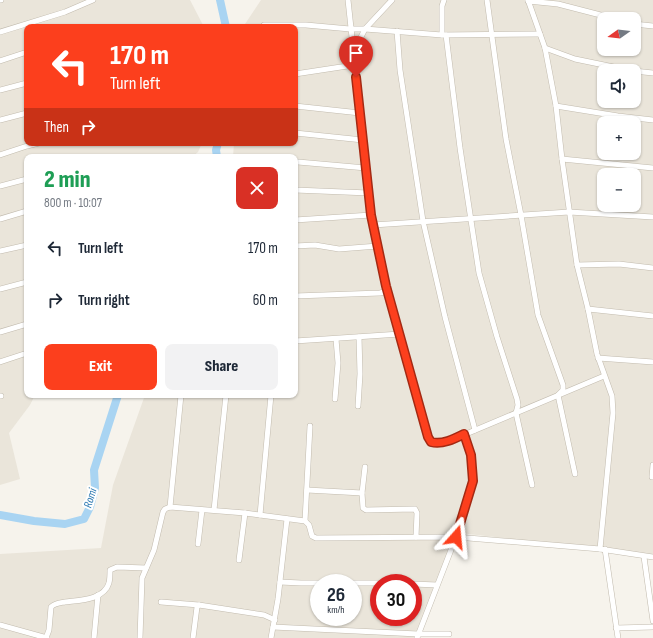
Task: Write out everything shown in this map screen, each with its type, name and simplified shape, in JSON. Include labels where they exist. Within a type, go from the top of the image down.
[{"type":"street","points":[[26,24],[65,12],[93,0]]},
{"type":"street","points":[[348,0],[371,215],[386,286],[428,437],[431,442],[436,444],[447,442],[604,376]]},
{"type":"street","points":[[352,47],[360,38],[365,29],[392,0]]},
{"type":"street","points":[[444,0],[442,6],[444,34],[479,273],[497,337],[517,399],[518,405],[516,413],[532,485]]},
{"type":"street","points":[[488,0],[506,139],[538,315],[563,385],[563,390],[558,395]]},
{"type":"street","points":[[597,14],[558,4],[528,1],[545,48],[556,106],[577,265],[598,358],[612,396],[613,413],[603,549],[618,638]]},
{"type":"street","points":[[0,32],[24,25]]},
{"type":"street","points":[[298,25],[444,34],[540,34]]},
{"type":"street","points":[[641,25],[653,26]]},
{"type":"street","points":[[398,31],[400,70],[423,221],[445,317],[475,430]]},
{"type":"street","points":[[545,48],[576,59],[600,64]]},
{"type":"street","points":[[0,61],[24,53]]},
{"type":"street","points":[[298,74],[354,65]]},
{"type":"street","points":[[641,72],[653,73]]},
{"type":"street","points":[[0,90],[24,84]]},
{"type":"street","points":[[298,106],[360,113]]},
{"type":"street","points":[[556,106],[653,120]]},
{"type":"street","points":[[0,120],[24,114]]},
{"type":"street","points":[[298,133],[363,140]]},
{"type":"street","points":[[0,155],[29,146]]},
{"type":"street","points":[[562,159],[653,168]]},
{"type":"street","points":[[298,162],[366,168]]},
{"type":"street","points":[[0,186],[24,180]]},
{"type":"street","points":[[298,190],[369,193]]},
{"type":"street","points":[[374,225],[569,212],[653,217]]},
{"type":"street","points":[[0,220],[24,213]]},
{"type":"street","points":[[298,220],[371,215]]},
{"type":"street","points":[[298,246],[315,245],[339,249],[378,246]]},
{"type":"street","points":[[0,251],[24,246]]},
{"type":"street","points":[[577,265],[619,264],[653,268]]},
{"type":"street","points":[[0,289],[24,283]]},
{"type":"street","points":[[298,296],[380,293],[384,292],[386,286]]},
{"type":"street","points":[[588,309],[653,316]]},
{"type":"street","points":[[0,332],[24,325]]},
{"type":"street","points":[[298,341],[400,334]]},
{"type":"street","points":[[358,406],[360,374],[359,337]]},
{"type":"street","points":[[335,400],[338,363],[336,339]]},
{"type":"street","points":[[0,362],[24,354]]},
{"type":"street","points":[[598,358],[653,362]]},
{"type":"street","points":[[558,395],[575,474]]},
{"type":"street","points":[[170,507],[181,398]]},
{"type":"street","points":[[216,509],[226,398]]},
{"type":"street","points":[[260,515],[271,398]]},
{"type":"street","points":[[305,521],[310,426]]},
{"type":"street","points":[[418,636],[456,537],[473,481],[471,455],[464,434]]},
{"type":"street","points":[[652,477],[653,465]]},
{"type":"street","points":[[365,467],[362,492],[363,508],[415,509],[417,513],[416,537]]},
{"type":"street","points":[[307,490],[362,492]]},
{"type":"street","points":[[140,638],[142,578],[154,550],[163,512],[170,507],[202,510],[216,509],[305,521],[309,524],[312,536],[314,537],[456,537],[603,549],[644,557],[653,557]]},
{"type":"street","points":[[198,544],[202,510]]},
{"type":"street","points":[[239,560],[245,513]]},
{"type":"street","points":[[270,638],[275,620],[287,519]]},
{"type":"street","points":[[644,557],[653,621]]},
{"type":"street","points":[[45,605],[52,606],[56,603],[91,599],[107,588],[110,570],[113,568],[146,568]]},
{"type":"street","points":[[280,582],[370,583]]},
{"type":"street","points":[[422,584],[437,585]]},
{"type":"street","points":[[94,638],[98,595]]},
{"type":"street","points":[[161,602],[218,607],[264,615],[275,620]]},
{"type":"street","points":[[193,638],[199,605]]},
{"type":"street","points":[[0,625],[46,638],[49,630],[52,606]]},
{"type":"street","points":[[274,627],[418,636],[449,634]]},
{"type":"street","points":[[616,628],[653,627]]},
{"type":"shaded area","points":[[0,0],[190,0],[202,24],[24,24],[24,146],[201,146],[196,154],[24,154],[24,398],[34,398],[9,433],[20,479],[0,485]]},
{"type":"shaded area","points":[[261,0],[653,0],[653,555],[460,533],[422,624],[422,574],[370,574],[370,626],[421,626],[416,638],[0,638],[0,554],[101,548],[113,485],[144,398],[298,398],[298,154],[233,154],[234,146],[298,146],[298,24],[245,24]]},
{"type":"waterway","name":"Romi","points":[[220,0],[225,24]]},
{"type":"waterway","name":"Romi","points":[[217,146],[217,154]]},
{"type":"waterway","name":"Romi","points":[[0,515],[34,521],[65,524],[84,519],[90,507],[95,488],[94,470],[117,398]]},
{"type":"route","points":[[356,77],[371,215],[386,286],[428,437],[431,442],[436,444],[447,442],[464,434],[471,455],[473,481],[456,537]]}]
